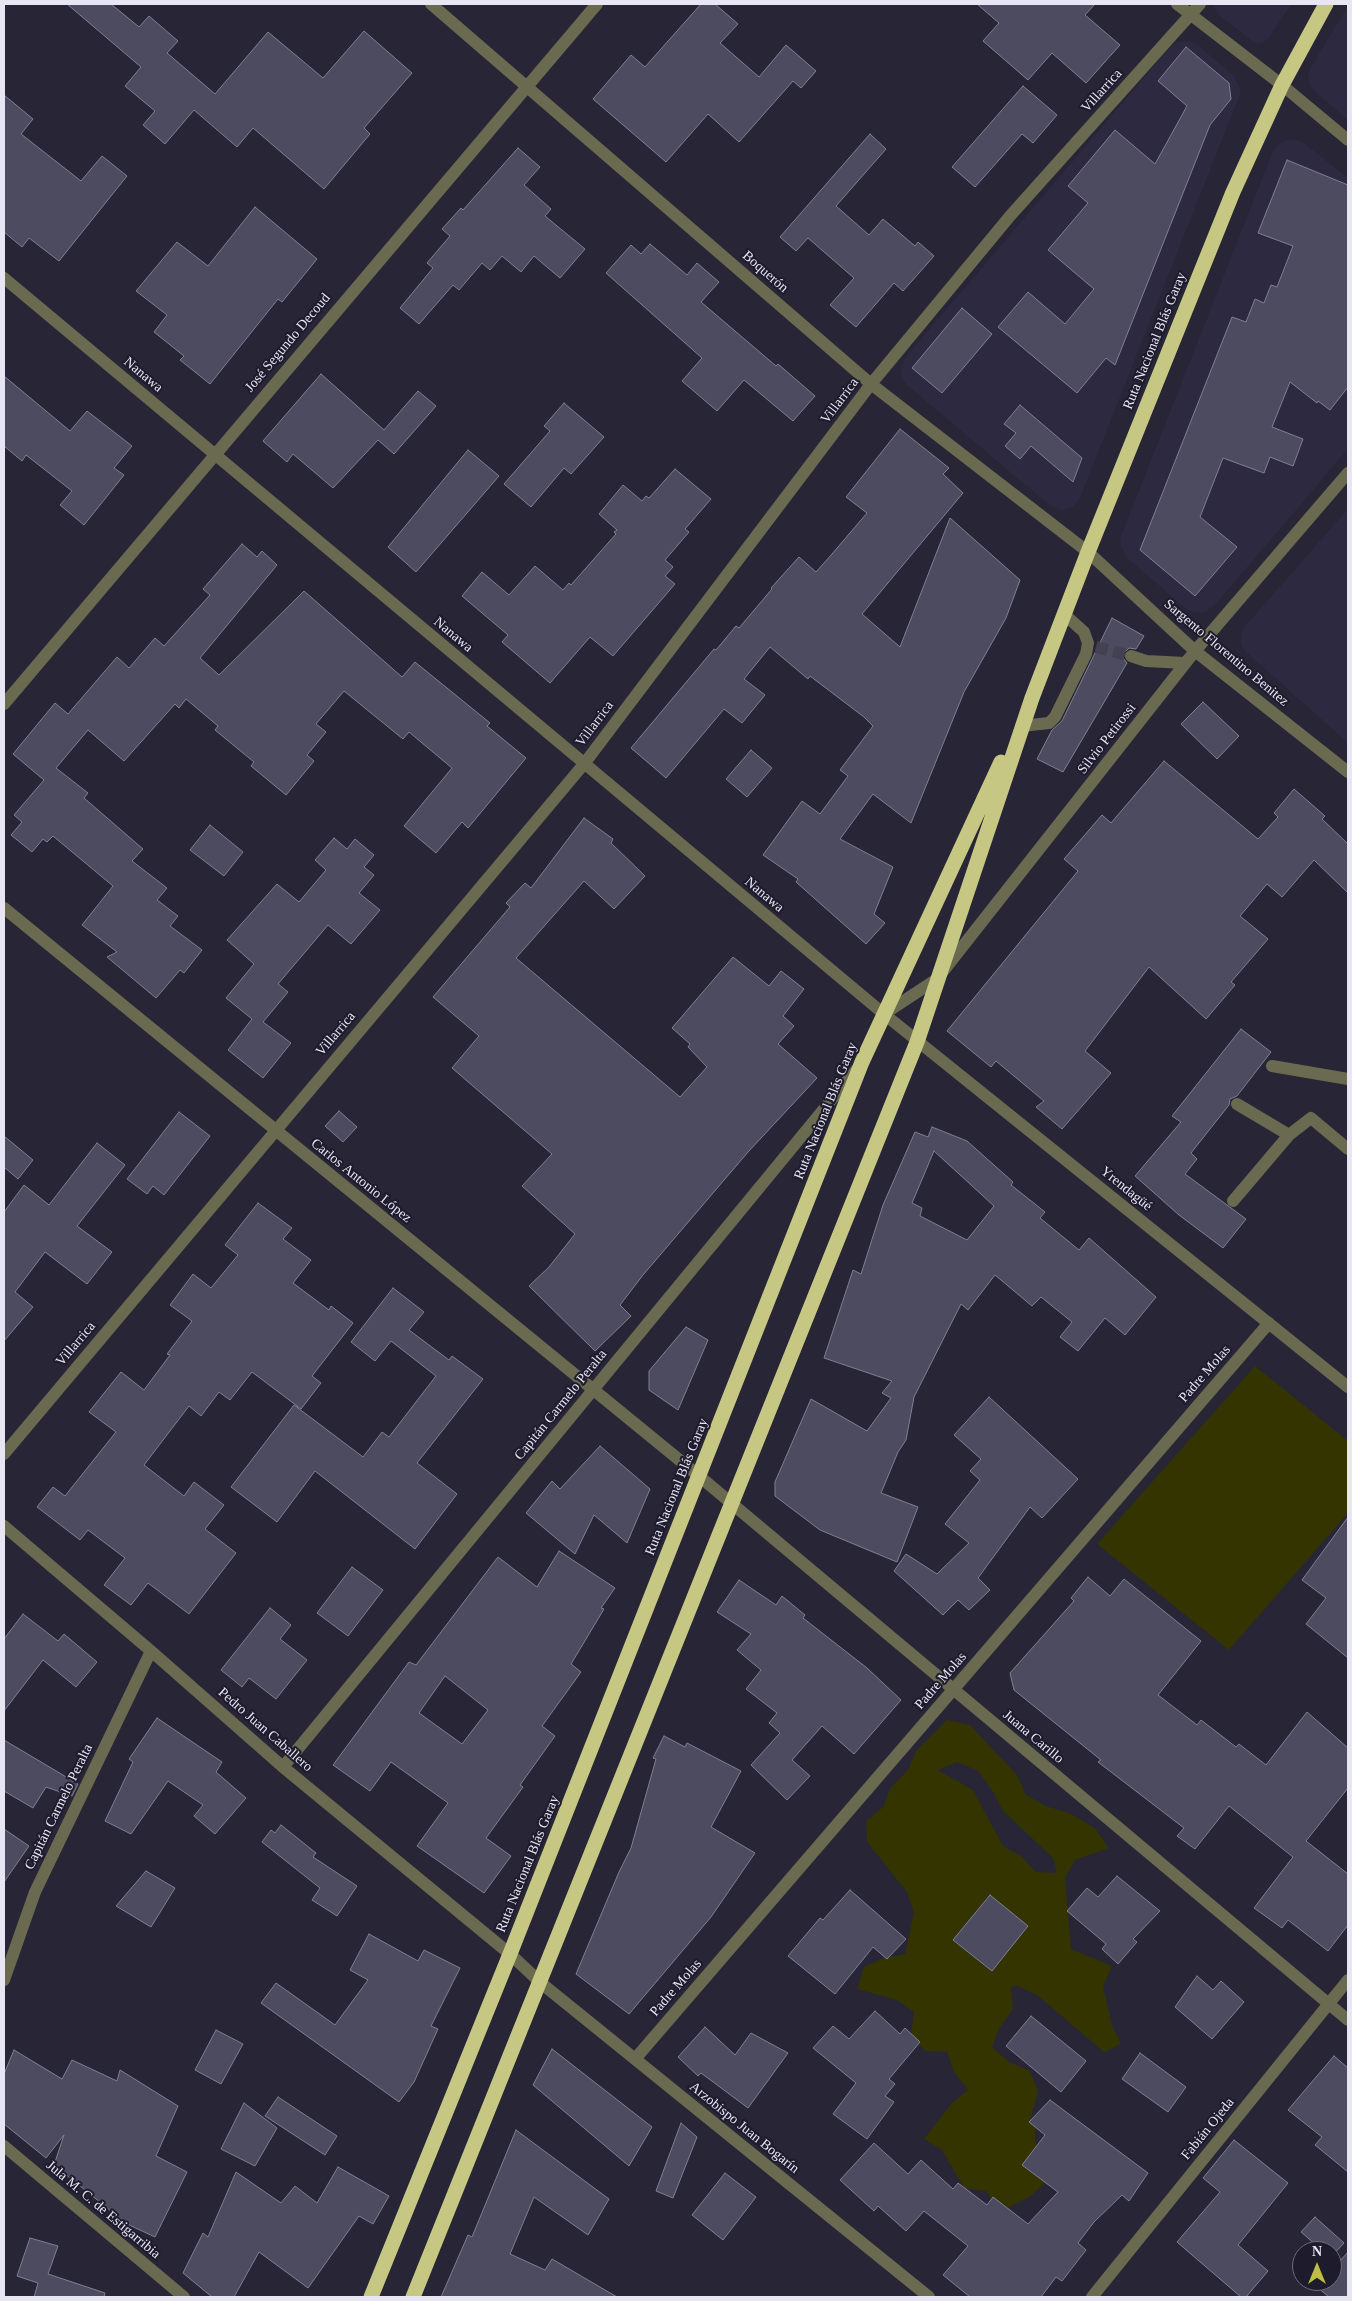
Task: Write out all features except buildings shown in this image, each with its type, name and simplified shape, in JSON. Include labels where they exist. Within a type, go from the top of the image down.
[{"type":"highway","name":"Ruta Nacional Blás Garay","points":[[413,2297],[917,1042],[1022,726],[1088,552],[1233,192],[1282,85],[1326,4]]},
{"type":"highway","name":"Ruta Nacional Blás Garay","points":[[371,2297],[510,1954],[862,1062],[1032,698]]},
{"type":"street","name":"Boquerón","points":[[431,4],[872,384],[1088,552]]},
{"type":"street","name":"José Segundo Decoud","points":[[4,704],[597,4]]},
{"type":"street","points":[[1177,4],[1282,85],[1348,140]]},
{"type":"street","name":"Villarrica","points":[[4,1454],[584,764],[872,384],[1010,216],[1200,4]]},
{"type":"street","name":"Nanawa","points":[[4,278],[884,1014]]},
{"type":"street","name":"Silvio Petirossi","points":[[884,1014],[938,979],[1185,663],[1348,473]]},
{"type":"street","name":"Sargento Florentino Benitez","points":[[1088,552],[1195,651],[1348,772]]},
{"type":"street","points":[[1022,726],[1050,722],[1055,717],[1092,645],[1084,632],[1064,614]]},
{"type":"street","points":[[1131,656],[1146,661],[1185,663]]},
{"type":"street","name":"Carlos Antonio López","points":[[4,908],[699,1476]]},
{"type":"street","name":"Yrendagüé","points":[[884,1014],[1348,1387]]},
{"type":"street","name":"Capitán Carmelo Peralta","points":[[283,1767],[862,1062]]},
{"type":"street","points":[[1272,1066],[1348,1079]]},
{"type":"street","points":[[1237,1104],[1289,1135]]},
{"type":"street","points":[[1234,1201],[1289,1135],[1311,1118],[1348,1149]]},
{"type":"street","name":"Padre Molas","points":[[635,2059],[1269,1322]]},
{"type":"street","name":"Juana Carillo","points":[[699,1476],[1348,2020]]},
{"type":"street","name":"Pedro Juan Caballero","points":[[4,1526],[283,1767],[510,1954],[541,1982]]},
{"type":"street","name":"Capitán Carmelo Peralta","points":[[4,1980],[35,1892],[151,1651]]},
{"type":"street","name":"Fabián Ojeda","points":[[1092,2297],[1348,1980]]},
{"type":"street","name":"Arzobispo Juan Bogarín","points":[[541,1982],[929,2297]]},
{"type":"street","name":"Jula M. C. de Estigarribia","points":[[4,2146],[184,2297]]},
{"type":"shaded area","points":[[1215,4],[1291,4],[1269,38],[1258,44],[1219,15],[1215,10]]},
{"type":"shaded area","points":[[1348,6],[1348,120],[1315,92],[1310,85],[1308,76],[1311,67]]},
{"type":"shaded area","points":[[1189,41],[1198,45],[1233,75],[1241,89],[1239,97],[1080,498],[1073,507],[1061,510],[1049,505],[908,386],[902,378],[901,368],[905,358],[1170,47],[1178,42]]},
{"type":"shaded area","points":[[1293,139],[1304,143],[1348,178],[1348,449],[1214,606],[1205,612],[1195,613],[1186,609],[1127,558],[1120,544],[1121,536],[1273,151],[1281,142]]},
{"type":"shaded area","points":[[1348,509],[1348,743],[1247,653],[1241,645],[1241,635],[1245,626]]},
{"type":"shaded area","points":[[1255,1366],[1348,1441],[1348,1513],[1229,1650],[1097,1544]]},
{"type":"shaded area","points":[[947,1720],[970,1725],[1017,1775],[1026,1795],[1046,1806],[1069,1813],[1095,1828],[1109,1848],[1075,1860],[1065,1878],[1071,1949],[1112,1966],[1103,1986],[1112,2025],[1121,2044],[1104,2052],[1037,1995],[1018,1986],[1011,1987],[1013,2009],[1000,2027],[992,2047],[1009,2062],[1030,2071],[1038,2091],[1030,2121],[1035,2116],[1035,2138],[1045,2183],[1028,2198],[1005,2209],[998,2208],[986,2191],[964,2188],[942,2150],[924,2139],[951,2104],[968,2090],[954,2072],[947,2052],[925,2051],[911,2034],[914,2012],[897,2000],[857,1989],[864,1967],[884,1958],[905,1954],[914,1913],[907,1892],[867,1842],[866,1821],[883,1807],[891,1787],[908,1770],[916,1751]],"holes":[[[957,1762],[978,1771],[992,1790],[1003,1811],[1053,1858],[1057,1873],[1036,1872],[1021,1856],[1003,1846],[973,1790],[938,1770]],[[989,1895],[1028,1926],[992,1971],[953,1940]]]},
{"type":"tunnel","points":[[1096,647],[1131,656]]}]
